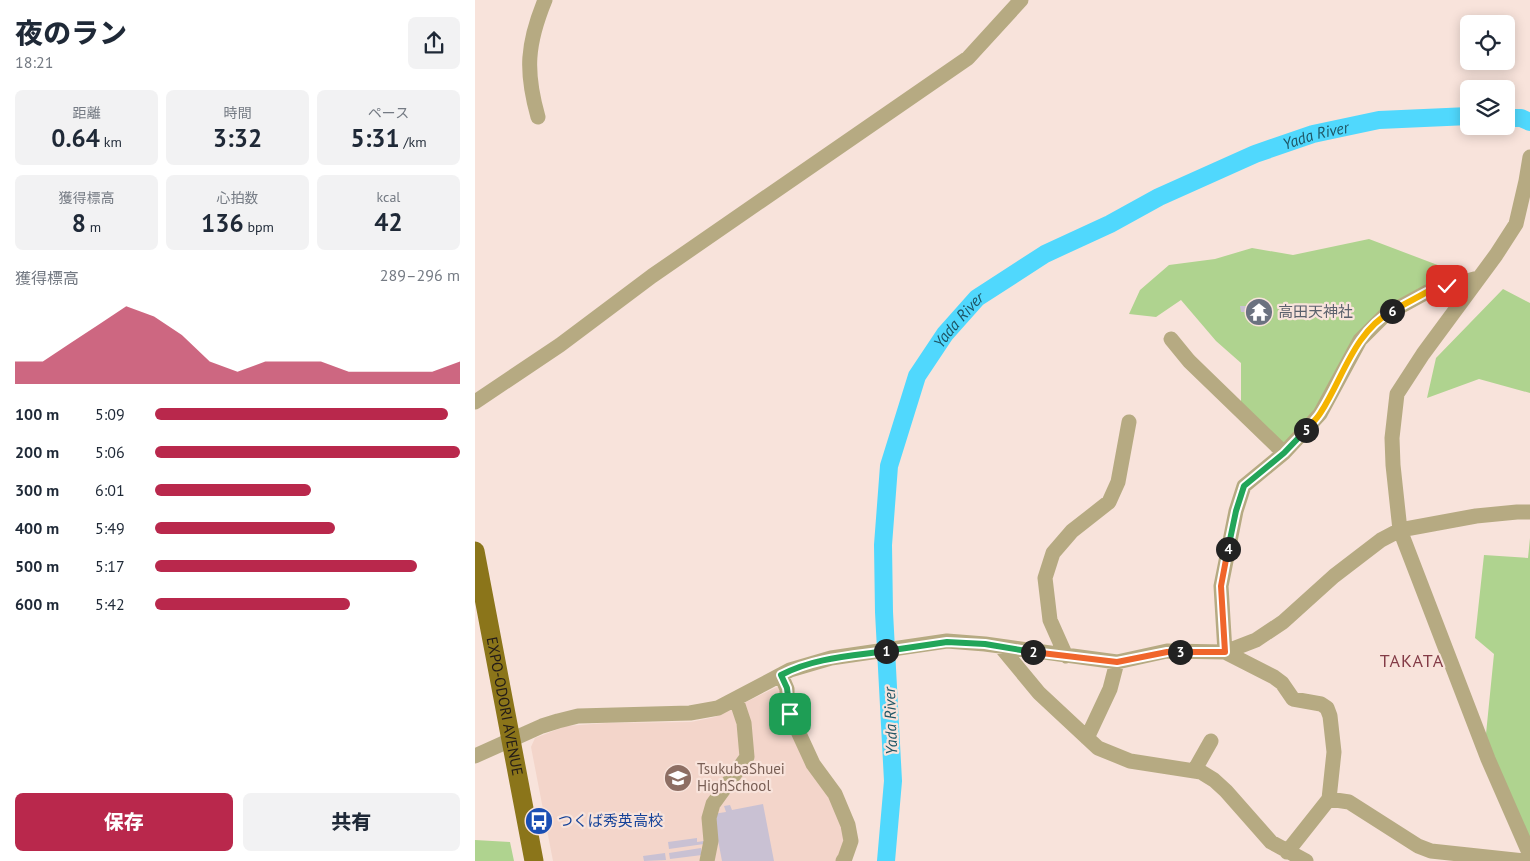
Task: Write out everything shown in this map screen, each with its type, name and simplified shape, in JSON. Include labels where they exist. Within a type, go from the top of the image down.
[{"type":"main road","name":"EXPO-ODORI AVENUE","points":[[475,551],[534,861]]},
{"type":"street","points":[[538,118],[531,92],[530,45],[535,23],[545,0]]},
{"type":"street","points":[[475,402],[560,345],[660,271],[968,58],[1021,0]]},
{"type":"street","points":[[1530,157],[1527,181],[1516,224],[1496,255],[1423,354],[1397,394],[1392,447],[1400,530],[1488,759],[1530,855]]},
{"type":"street","points":[[1225,652],[1221,586],[1236,511],[1244,486],[1284,453],[1320,414],[1360,340],[1385,315],[1427,292],[1478,278]]},
{"type":"street","points":[[1171,340],[1189,361],[1284,453]]},
{"type":"street","points":[[1066,656],[1050,620],[1045,578],[1053,553],[1072,531],[1109,502],[1118,482],[1129,422]]},
{"type":"street","points":[[475,756],[542,726],[578,716],[690,713],[718,708],[790,670],[831,658],[947,642],[1117,662],[1167,652],[1225,652],[1256,640],[1283,622],[1334,576],[1381,540],[1400,530],[1476,516],[1530,512]]},
{"type":"street","points":[[1001,647],[1039,693],[1098,748],[1130,761],[1201,772],[1215,780],[1271,842],[1306,861]]},
{"type":"street","points":[[1225,652],[1275,676],[1293,699],[1321,704],[1327,708],[1330,716],[1334,752],[1329,799],[1287,852]]},
{"type":"street","points":[[1087,738],[1110,689],[1117,662]]},
{"type":"street","points":[[781,675],[787,688],[790,714],[813,764],[835,794],[848,825],[851,841],[843,861]]},
{"type":"street","points":[[707,861],[711,841],[709,818],[713,804],[747,757],[744,723],[736,699]]},
{"type":"street","points":[[1194,771],[1211,741]]},
{"type":"street","points":[[1329,799],[1349,802],[1418,846],[1431,851],[1524,861]]},
{"type":"shaded area","name":"TsukubaShuei HighSchool","points":[[783,684],[814,771],[848,833],[838,861],[553,861],[531,747],[535,738],[566,726],[607,723],[691,722],[715,717]]},
{"type":"green space","points":[[1369,239],[1464,275],[1381,312],[1321,405],[1286,449],[1241,406],[1241,363],[1216,341],[1181,300],[1156,317],[1129,314],[1140,290],[1169,265],[1215,259],[1252,248],[1293,255]]},
{"type":"green space","points":[[1503,289],[1530,303],[1530,393],[1479,379],[1427,398],[1436,358]]},
{"type":"green space","points":[[1530,538],[1530,851],[1485,744],[1494,654],[1475,638],[1484,555],[1528,558]]},
{"type":"green space","points":[[475,840],[510,842],[514,861],[475,861]]},
{"type":"building","points":[[1240,306],[1247,306],[1248,312],[1241,312]]},
{"type":"building","name":"高田天神社","points":[[1263,306],[1264,317],[1256,318],[1255,307]]},
{"type":"building","points":[[763,804],[774,861],[722,861],[713,814],[726,812],[724,806],[730,805],[732,810]]},
{"type":"building","points":[[697,838],[697,842],[704,841],[704,844],[669,849],[668,842]]},
{"type":"building","points":[[701,848],[702,855],[670,859],[669,853]]},
{"type":"building","points":[[665,853],[666,860],[644,861],[643,856]]},
{"type":"waterway","name":"Yada River","points":[[886,861],[893,781],[884,612],[883,545],[889,466],[917,376],[945,334],[977,298],[1045,254],[1110,224],[1159,197],[1255,154],[1313,134],[1379,120],[1460,116]]},
{"type":"waterway","name":"Yada River","points":[[1515,118],[1521,118],[1530,122]]},
{"type":"place","name":"高田天神社","points":[[1259,312]]},
{"type":"place","name":"TsukubaShuei HighSchool","points":[[678,778]]},
{"type":"place","name":"つくば秀英高校","points":[[539,821]]},
{"type":"district","name":"TAKATA","points":[[1412,661]]},
{"type":"route","points":[[790,714],[787,688],[781,675],[790,670],[831,658],[947,642],[985,644],[1061,656],[1117,662],[1167,652],[1225,652],[1221,586],[1236,511],[1244,486],[1284,453],[1320,414],[1360,340],[1385,315],[1427,292],[1447,286]]}]
